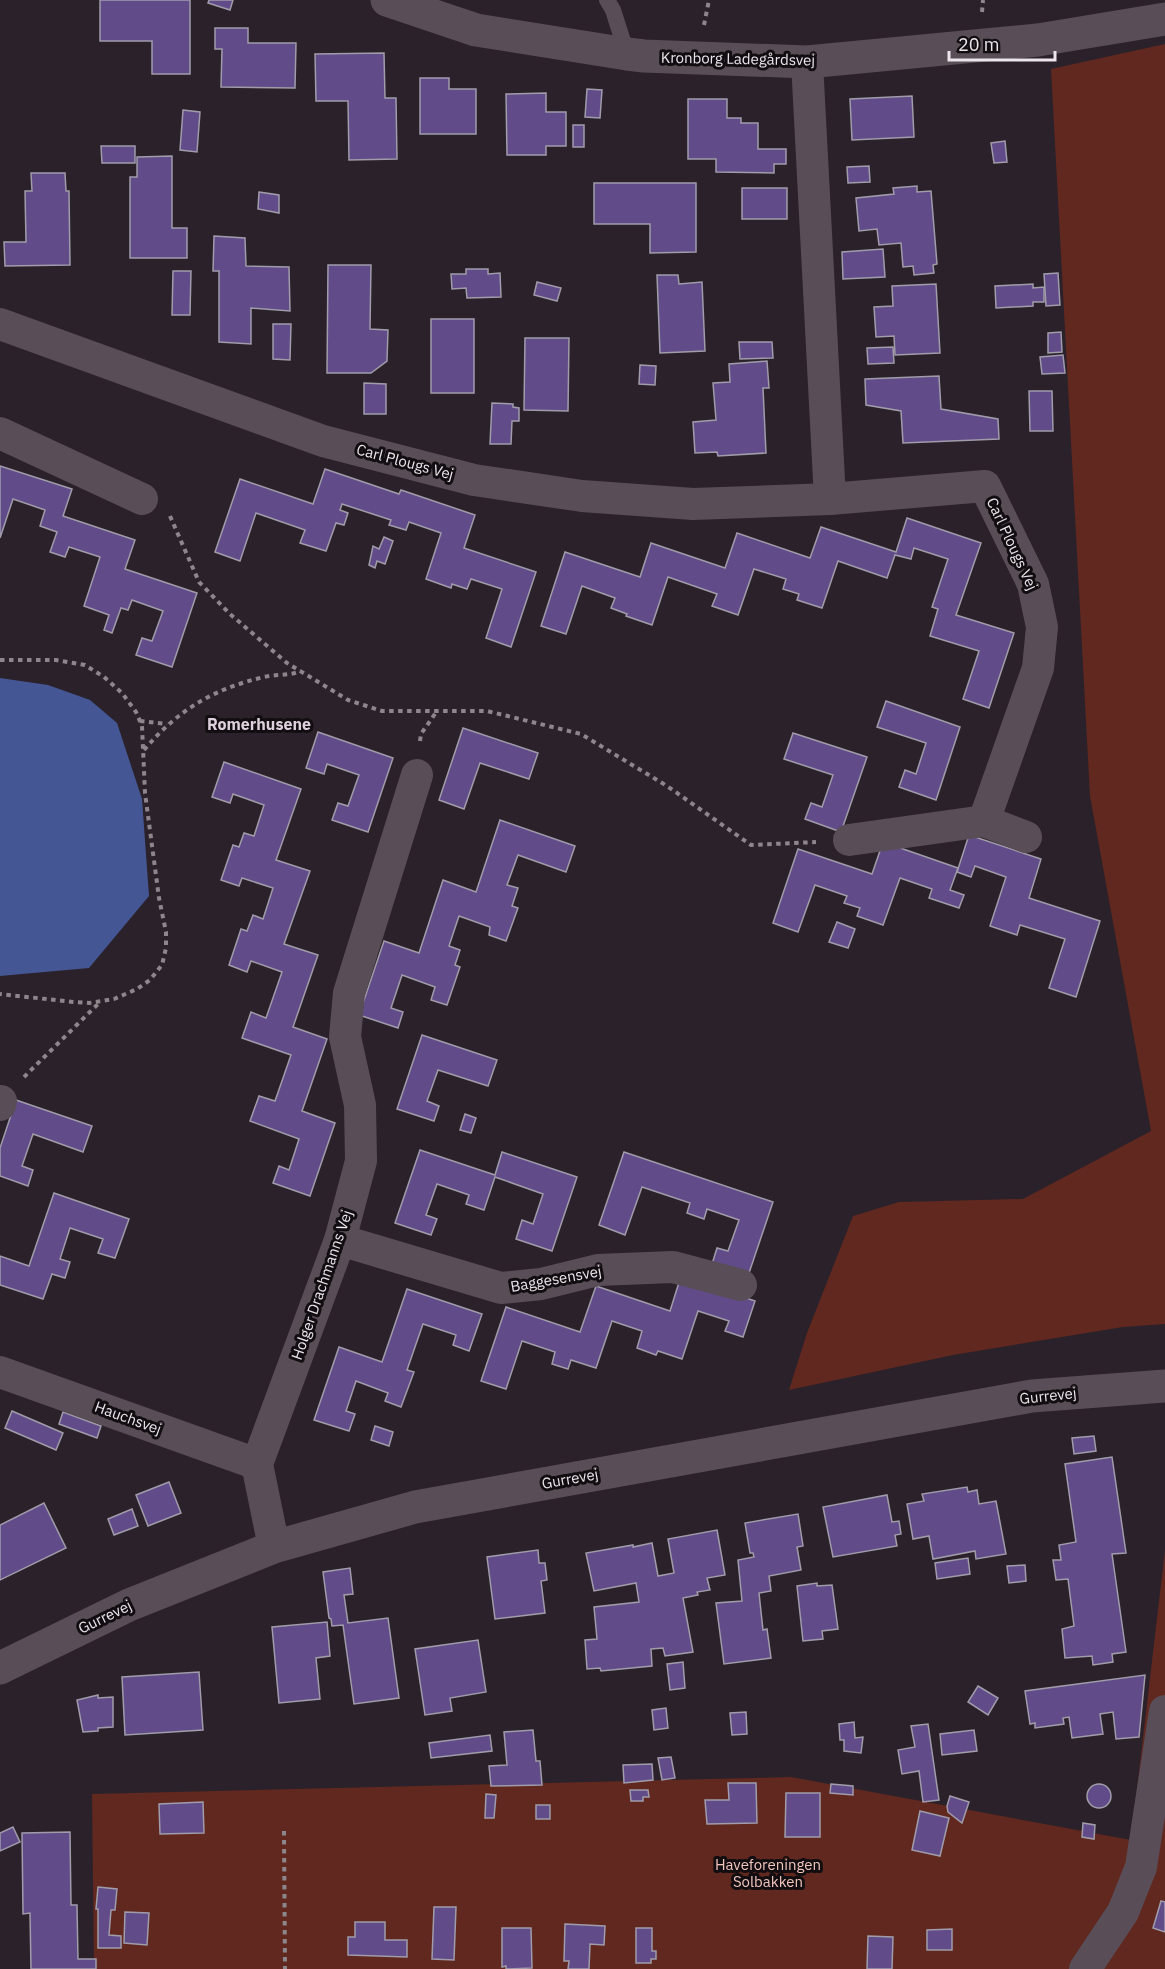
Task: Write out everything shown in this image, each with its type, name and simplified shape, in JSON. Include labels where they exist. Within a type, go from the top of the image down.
[{"type":"street","name":"Kronborg Ladegårdsvej","points":[[387,0],[476,30],[627,54],[807,62],[1038,40],[1165,19]]},
{"type":"street","points":[[807,62],[830,499]]},
{"type":"street","name":"Carl Plougs Vej","points":[[0,324],[323,441],[474,480],[582,496],[693,504],[830,499],[985,486],[1033,584],[1042,627],[1038,668],[984,821]]},
{"type":"street","points":[[0,433],[142,499]]},
{"type":"street","name":"Holger Drachmanns Vej","points":[[257,1464],[340,1240],[361,1161],[360,1105],[345,1037],[349,993],[417,775]]},
{"type":"street","points":[[849,840],[984,821],[1026,837]]},
{"type":"street","name":"Baggesensvej","points":[[340,1240],[501,1288],[541,1284],[598,1270],[673,1267],[741,1285]]},
{"type":"street","name":"Hauchsvej","points":[[0,1372],[257,1464]]},
{"type":"street","name":"Gurrevej","points":[[0,1668],[129,1605],[274,1548],[415,1507],[1032,1396],[1165,1386]]},
{"type":"street","points":[[257,1464],[274,1548]]},
{"type":"street","points":[[1085,1969],[1123,1912],[1141,1867],[1165,1712]]},
{"type":"lane","points":[[607,0],[613,10],[627,54]]},
{"type":"path","points":[[142,499],[166,509],[198,582],[230,614],[287,663],[348,700],[382,711],[488,711],[581,734],[667,786],[751,845],[849,840]]},
{"type":"path","points":[[0,660],[56,660],[85,665],[104,677],[122,693],[140,721],[147,807],[159,898],[166,932],[166,948],[162,965],[150,980],[125,995],[100,1002],[73,1002],[0,994]]},
{"type":"path","points":[[143,750],[168,724],[216,692],[265,677],[294,674],[301,671]]},
{"type":"path","points":[[140,721],[168,724]]},
{"type":"path","points":[[39,1062],[100,1002]]},
{"type":"path","points":[[284,1831],[285,1969]]},
{"type":"green space","points":[[1165,44],[1165,1324],[1123,1327],[953,1355],[789,1390],[807,1333],[853,1216],[899,1202],[1023,1199],[1151,1131],[1090,796],[1051,69]]},
{"type":"green space","name":"Haveforeningen Solbakken","points":[[1165,1550],[1165,1969],[94,1969],[92,1794],[791,1777],[1131,1840]]},
{"type":"water","points":[[0,678],[48,685],[90,700],[117,723],[142,799],[149,896],[89,968],[0,976]]},
{"type":"building","points":[[100,0],[190,0],[190,74],[152,74],[152,41],[100,41]]},
{"type":"building","points":[[209,0],[233,0],[230,10],[208,3]]},
{"type":"building","points":[[215,28],[248,28],[248,43],[296,43],[295,88],[221,87],[222,49],[215,49]]},
{"type":"building","points":[[384,53],[385,98],[396,98],[397,159],[349,160],[348,101],[316,101],[315,54]]},
{"type":"building","points":[[420,78],[449,78],[449,89],[476,89],[476,134],[420,134]]},
{"type":"building","points":[[587,89],[602,90],[600,118],[585,117]]},
{"type":"building","points":[[546,93],[546,112],[566,112],[566,146],[546,146],[546,155],[507,155],[506,94]]},
{"type":"building","points":[[912,96],[914,137],[852,140],[850,99]]},
{"type":"building","points":[[688,99],[727,99],[727,118],[741,118],[741,123],[758,123],[758,149],[786,149],[786,164],[774,164],[774,173],[716,172],[716,159],[688,159]]},
{"type":"building","points":[[183,110],[200,112],[197,152],[180,150]]},
{"type":"building","points":[[573,125],[584,125],[584,147],[573,147]]},
{"type":"building","points":[[1005,141],[1007,162],[994,163],[991,143]]},
{"type":"building","points":[[101,146],[135,146],[135,163],[102,163]]},
{"type":"building","points":[[172,156],[172,228],[187,228],[187,258],[130,258],[130,177],[137,177],[137,157]]},
{"type":"building","points":[[869,166],[870,182],[848,183],[847,167]]},
{"type":"building","points":[[31,173],[65,173],[66,191],[69,191],[70,265],[5,266],[4,242],[26,242],[25,191],[32,191]]},
{"type":"building","points":[[594,183],[696,183],[696,252],[650,253],[650,224],[594,224]]},
{"type":"building","points":[[917,186],[917,192],[931,191],[937,264],[933,265],[934,273],[914,275],[913,266],[903,267],[901,243],[879,245],[877,229],[859,231],[856,198],[894,194],[893,188]]},
{"type":"building","points":[[742,188],[787,188],[787,219],[742,219]]},
{"type":"building","points":[[259,192],[279,195],[279,213],[258,209]]},
{"type":"building","points":[[214,236],[245,238],[246,266],[289,267],[290,311],[251,308],[251,344],[219,342],[219,271],[213,271]]},
{"type":"building","points":[[883,249],[885,277],[843,279],[842,252]]},
{"type":"building","points":[[328,265],[371,265],[370,329],[388,330],[387,361],[371,373],[327,373]]},
{"type":"building","points":[[466,269],[488,269],[488,274],[500,273],[501,297],[467,298],[466,288],[452,289],[451,274],[466,274]]},
{"type":"building","points":[[173,271],[191,271],[190,315],[172,315]]},
{"type":"building","points":[[1058,273],[1060,305],[1046,306],[1044,274]]},
{"type":"building","points":[[657,275],[678,275],[679,284],[702,282],[705,351],[660,353]]},
{"type":"building","points":[[537,282],[561,288],[557,301],[534,295]]},
{"type":"building","points":[[936,284],[940,353],[895,355],[894,336],[876,337],[874,307],[893,306],[892,286]]},
{"type":"building","points":[[1033,284],[1033,288],[1044,287],[1044,302],[1033,302],[1033,306],[996,308],[995,286]]},
{"type":"building","points":[[431,319],[474,319],[474,393],[431,393]]},
{"type":"building","points":[[273,324],[291,324],[290,360],[273,359]]},
{"type":"building","points":[[1061,332],[1062,352],[1048,353],[1048,333]]},
{"type":"building","points":[[525,338],[569,338],[568,411],[524,410]]},
{"type":"building","points":[[739,342],[772,342],[773,358],[740,359]]},
{"type":"building","points":[[893,347],[894,363],[868,364],[867,348]]},
{"type":"building","points":[[1063,355],[1065,373],[1042,374],[1040,357]]},
{"type":"building","points":[[767,361],[769,388],[763,388],[766,453],[718,456],[717,452],[695,453],[693,422],[716,420],[713,383],[730,382],[729,364]]},
{"type":"building","points":[[640,365],[656,366],[655,385],[639,384]]},
{"type":"building","points":[[939,376],[941,409],[998,419],[999,439],[903,443],[901,411],[866,405],[865,379]]},
{"type":"building","points":[[364,383],[386,384],[386,414],[364,414]]},
{"type":"building","points":[[1029,391],[1052,391],[1053,431],[1030,431]]},
{"type":"building","points":[[492,403],[513,404],[513,407],[519,408],[519,421],[512,421],[511,444],[490,444]]},
{"type":"building","points":[[0,466],[72,489],[63,516],[135,540],[125,569],[197,593],[172,667],[136,655],[142,638],[152,641],[163,611],[132,600],[128,610],[121,608],[112,633],[104,630],[109,615],[84,606],[100,557],[69,547],[65,557],[50,552],[57,532],[40,526],[45,510],[13,499],[0,538]]},
{"type":"building","points":[[325,469],[399,494],[401,490],[475,515],[464,548],[536,572],[511,647],[486,638],[502,589],[471,579],[467,589],[452,584],[451,588],[426,579],[441,533],[409,522],[406,530],[389,525],[391,520],[342,504],[340,510],[348,513],[344,525],[336,523],[326,551],[300,543],[305,530],[256,513],[240,561],[215,552],[240,479],[313,504]]},
{"type":"building","points":[[907,518],[981,543],[956,615],[1014,633],[989,708],[963,699],[979,651],[930,636],[938,609],[932,607],[948,559],[914,548],[911,559],[895,555],[887,578],[838,561],[822,608],[797,600],[799,594],[783,589],[786,579],[754,569],[738,615],[712,606],[717,594],[668,577],[652,625],[611,608],[615,598],[582,586],[566,634],[541,626],[565,552],[640,577],[651,543],[725,568],[737,533],[810,558],[821,527],[896,552]]},
{"type":"building","points":[[384,537],[393,541],[385,564],[377,561],[375,568],[369,565],[373,546],[379,549]]},
{"type":"building","points":[[886,701],[960,727],[936,800],[899,787],[905,770],[916,774],[926,743],[877,727]]},
{"type":"building","points":[[463,728],[538,753],[529,779],[480,763],[464,809],[439,800]]},
{"type":"building","points":[[318,732],[393,758],[368,832],[332,820],[338,803],[348,806],[359,775],[327,764],[324,774],[306,768]]},
{"type":"building","points":[[793,733],[867,757],[841,832],[805,819],[811,803],[822,807],[833,775],[784,759]]},
{"type":"building","points":[[224,762],[301,789],[276,860],[310,871],[284,944],[318,955],[293,1027],[327,1039],[302,1111],[335,1123],[310,1196],[273,1183],[279,1166],[289,1170],[299,1139],[250,1121],[259,1096],[275,1101],[291,1055],[242,1038],[251,1012],[266,1018],[282,972],[251,961],[247,972],[229,965],[241,929],[247,931],[253,915],[263,919],[273,888],[242,878],[239,886],[221,880],[233,845],[239,847],[244,833],[254,836],[264,805],[233,794],[230,803],[212,797]]},
{"type":"building","points":[[500,820],[575,846],[566,872],[518,855],[507,885],[518,888],[512,906],[518,908],[506,941],[489,935],[490,927],[459,916],[449,946],[460,950],[455,965],[460,967],[447,1005],[431,1000],[435,987],[402,975],[391,1008],[403,1012],[398,1028],[359,1015],[384,941],[419,953],[443,880],[476,892]]},
{"type":"building","points":[[969,835],[1041,859],[1029,898],[1100,921],[1076,997],[1049,988],[1065,939],[1020,925],[1017,935],[990,926],[1006,877],[975,866],[971,877],[957,872]]},
{"type":"building","points":[[883,842],[958,868],[950,890],[964,895],[959,908],[929,898],[932,889],[900,878],[883,925],[857,916],[860,908],[844,903],[847,896],[815,885],[798,932],[773,923],[798,849],[872,874]]},
{"type":"building","points":[[837,922],[855,929],[848,948],[829,942]]},
{"type":"building","points":[[422,1035],[497,1060],[488,1086],[438,1070],[427,1101],[439,1106],[434,1121],[397,1109]]},
{"type":"building","points":[[16,1100],[92,1126],[83,1152],[33,1134],[22,1166],[33,1170],[28,1186],[0,1176],[0,1148]]},
{"type":"building","points":[[465,1114],[476,1118],[471,1133],[460,1130]]},
{"type":"building","points":[[420,1150],[495,1175],[502,1152],[577,1177],[552,1251],[516,1239],[522,1220],[533,1224],[543,1194],[495,1177],[484,1210],[466,1204],[469,1195],[437,1184],[426,1215],[437,1219],[431,1235],[395,1223]]},
{"type":"building","points":[[624,1152],[773,1202],[748,1276],[712,1264],[717,1248],[728,1251],[739,1220],[707,1209],[704,1219],[687,1213],[690,1203],[642,1187],[625,1235],[599,1225]]},
{"type":"building","points":[[54,1193],[129,1219],[115,1258],[98,1253],[103,1239],[70,1228],[60,1259],[70,1262],[65,1278],[52,1274],[43,1299],[0,1285],[0,1256],[29,1266]]},
{"type":"building","points":[[681,1276],[755,1301],[743,1337],[725,1331],[729,1321],[698,1311],[682,1359],[658,1351],[656,1355],[637,1348],[642,1331],[612,1321],[596,1368],[571,1360],[568,1369],[552,1364],[555,1352],[522,1341],[506,1389],[481,1381],[506,1307],[580,1332],[596,1286],[670,1311]]},
{"type":"building","points":[[407,1289],[482,1314],[469,1351],[453,1345],[456,1335],[423,1324],[407,1370],[414,1372],[401,1407],[385,1401],[388,1393],[356,1381],[346,1411],[355,1414],[349,1431],[314,1420],[339,1347],[382,1362]]},
{"type":"building","points":[[12,1411],[63,1433],[56,1450],[5,1428]]},
{"type":"building","points":[[63,1412],[101,1426],[97,1438],[59,1424]]},
{"type":"building","points":[[375,1426],[393,1432],[389,1446],[371,1440]]},
{"type":"building","points":[[1094,1436],[1096,1451],[1074,1454],[1072,1438]]},
{"type":"building","points":[[1112,1457],[1126,1553],[1112,1554],[1126,1652],[1112,1654],[1113,1662],[1093,1665],[1092,1656],[1065,1658],[1062,1629],[1074,1626],[1068,1579],[1056,1580],[1053,1560],[1061,1560],[1059,1545],[1076,1542],[1065,1464]]},
{"type":"building","points":[[169,1482],[181,1513],[148,1526],[136,1495]]},
{"type":"building","points":[[967,1487],[968,1492],[977,1490],[979,1504],[996,1501],[1006,1554],[976,1559],[975,1551],[933,1559],[929,1536],[913,1539],[907,1504],[924,1501],[922,1494]]},
{"type":"building","points":[[887,1495],[892,1522],[899,1521],[901,1534],[895,1535],[897,1546],[833,1557],[823,1507]]},
{"type":"building","points":[[44,1503],[66,1548],[0,1580],[0,1525]]},
{"type":"building","points":[[132,1509],[138,1526],[114,1535],[108,1519]]},
{"type":"building","points":[[798,1514],[803,1546],[797,1547],[801,1570],[769,1576],[771,1591],[759,1593],[763,1630],[767,1629],[771,1658],[724,1664],[716,1603],[742,1601],[738,1560],[754,1557],[753,1553],[750,1553],[745,1523]]},
{"type":"building","points":[[717,1530],[725,1575],[707,1578],[710,1590],[683,1598],[693,1652],[665,1656],[663,1648],[651,1649],[652,1666],[601,1671],[600,1668],[587,1669],[585,1640],[597,1639],[594,1607],[639,1602],[636,1583],[594,1591],[586,1553],[652,1543],[658,1576],[674,1573],[668,1539]]},
{"type":"building","points":[[538,1550],[539,1563],[545,1563],[547,1580],[541,1581],[545,1613],[495,1619],[487,1557]]},
{"type":"building","points":[[968,1558],[970,1574],[937,1579],[935,1563]]},
{"type":"building","points":[[1025,1565],[1026,1581],[1009,1583],[1007,1566]]},
{"type":"building","points":[[350,1568],[353,1594],[344,1595],[348,1623],[388,1618],[399,1698],[354,1704],[343,1625],[332,1626],[323,1572]]},
{"type":"building","points":[[817,1583],[817,1586],[832,1585],[838,1629],[822,1631],[823,1639],[803,1641],[797,1586]]},
{"type":"building","points":[[327,1622],[330,1656],[316,1658],[320,1699],[279,1703],[272,1627]]},
{"type":"building","points":[[478,1640],[486,1692],[450,1698],[452,1711],[425,1715],[415,1649]]},
{"type":"building","points":[[683,1662],[685,1688],[670,1690],[667,1664]]},
{"type":"building","points":[[199,1672],[203,1730],[125,1735],[122,1677]]},
{"type":"building","points":[[1145,1675],[1139,1737],[1116,1739],[1113,1712],[1100,1714],[1103,1734],[1072,1738],[1069,1717],[1063,1718],[1064,1724],[1035,1728],[1035,1723],[1030,1724],[1025,1691]]},
{"type":"building","points":[[978,1686],[998,1698],[988,1715],[968,1702]]},
{"type":"building","points":[[98,1695],[98,1698],[113,1697],[113,1727],[83,1732],[77,1700]]},
{"type":"building","points":[[666,1708],[668,1728],[654,1730],[652,1710]]},
{"type":"building","points":[[746,1712],[747,1734],[732,1735],[730,1713]]},
{"type":"building","points":[[854,1722],[855,1738],[863,1737],[861,1753],[844,1751],[844,1740],[840,1740],[839,1724]]},
{"type":"building","points":[[928,1724],[939,1800],[923,1802],[919,1771],[902,1774],[898,1750],[915,1747],[911,1726]]},
{"type":"building","points":[[533,1730],[536,1761],[540,1761],[542,1785],[491,1786],[489,1766],[507,1765],[504,1732]]},
{"type":"building","points":[[974,1730],[977,1751],[942,1755],[940,1734]]},
{"type":"building","points":[[490,1735],[492,1751],[431,1758],[429,1743]]},
{"type":"building","points":[[671,1757],[675,1778],[662,1780],[658,1758]]},
{"type":"building","points":[[652,1764],[653,1780],[624,1783],[623,1765]]},
{"type":"building","points":[[728,1783],[756,1783],[757,1823],[707,1824],[705,1800],[729,1800]]},
{"type":"building","points":[[831,1784],[853,1786],[853,1795],[830,1793]]},
{"type":"building","points":[[1099,1784],[1108,1787],[1111,1796],[1108,1805],[1099,1808],[1090,1805],[1087,1796],[1090,1787]]},
{"type":"building","points":[[630,1790],[648,1790],[649,1797],[643,1797],[643,1801],[631,1801]]},
{"type":"building","points":[[786,1793],[820,1793],[820,1837],[785,1837]]},
{"type":"building","points":[[486,1794],[496,1795],[494,1818],[485,1818]]},
{"type":"building","points":[[950,1796],[969,1802],[962,1823],[948,1812]]},
{"type":"building","points":[[203,1802],[204,1833],[160,1834],[159,1804]]},
{"type":"building","points":[[536,1805],[550,1805],[550,1819],[536,1819]]},
{"type":"building","points":[[920,1811],[949,1818],[940,1856],[912,1850]]},
{"type":"building","points":[[1083,1823],[1095,1825],[1094,1839],[1082,1837]]},
{"type":"building","points":[[13,1827],[20,1842],[0,1851],[0,1833]]},
{"type":"building","points":[[70,1832],[71,1905],[77,1905],[78,1959],[96,1959],[96,1969],[31,1969],[30,1913],[23,1914],[22,1833]]},
{"type":"building","points":[[98,1887],[117,1889],[115,1910],[111,1910],[109,1935],[121,1936],[121,1948],[98,1948],[98,1909],[96,1909]]},
{"type":"building","points":[[1161,1901],[1165,1902],[1165,1932],[1153,1928]]},
{"type":"building","points":[[434,1907],[456,1907],[454,1960],[432,1959]]},
{"type":"building","points":[[125,1912],[149,1913],[147,1945],[124,1943]]},
{"type":"building","points":[[355,1922],[385,1922],[385,1940],[407,1940],[407,1957],[348,1955],[348,1937],[355,1937]]},
{"type":"building","points":[[565,1924],[605,1926],[604,1945],[590,1944],[589,1969],[568,1969],[569,1961],[564,1961]]},
{"type":"building","points":[[502,1928],[531,1928],[532,1968],[506,1969],[506,1966],[502,1967]]},
{"type":"building","points":[[636,1928],[652,1928],[652,1951],[656,1951],[656,1959],[651,1959],[651,1963],[636,1963]]},
{"type":"building","points":[[952,1929],[952,1950],[927,1950],[927,1930]]},
{"type":"building","points":[[868,1936],[893,1937],[892,1969],[867,1969]]},
{"type":"district","name":"Romerhusene","points":[[259,724]]}]
